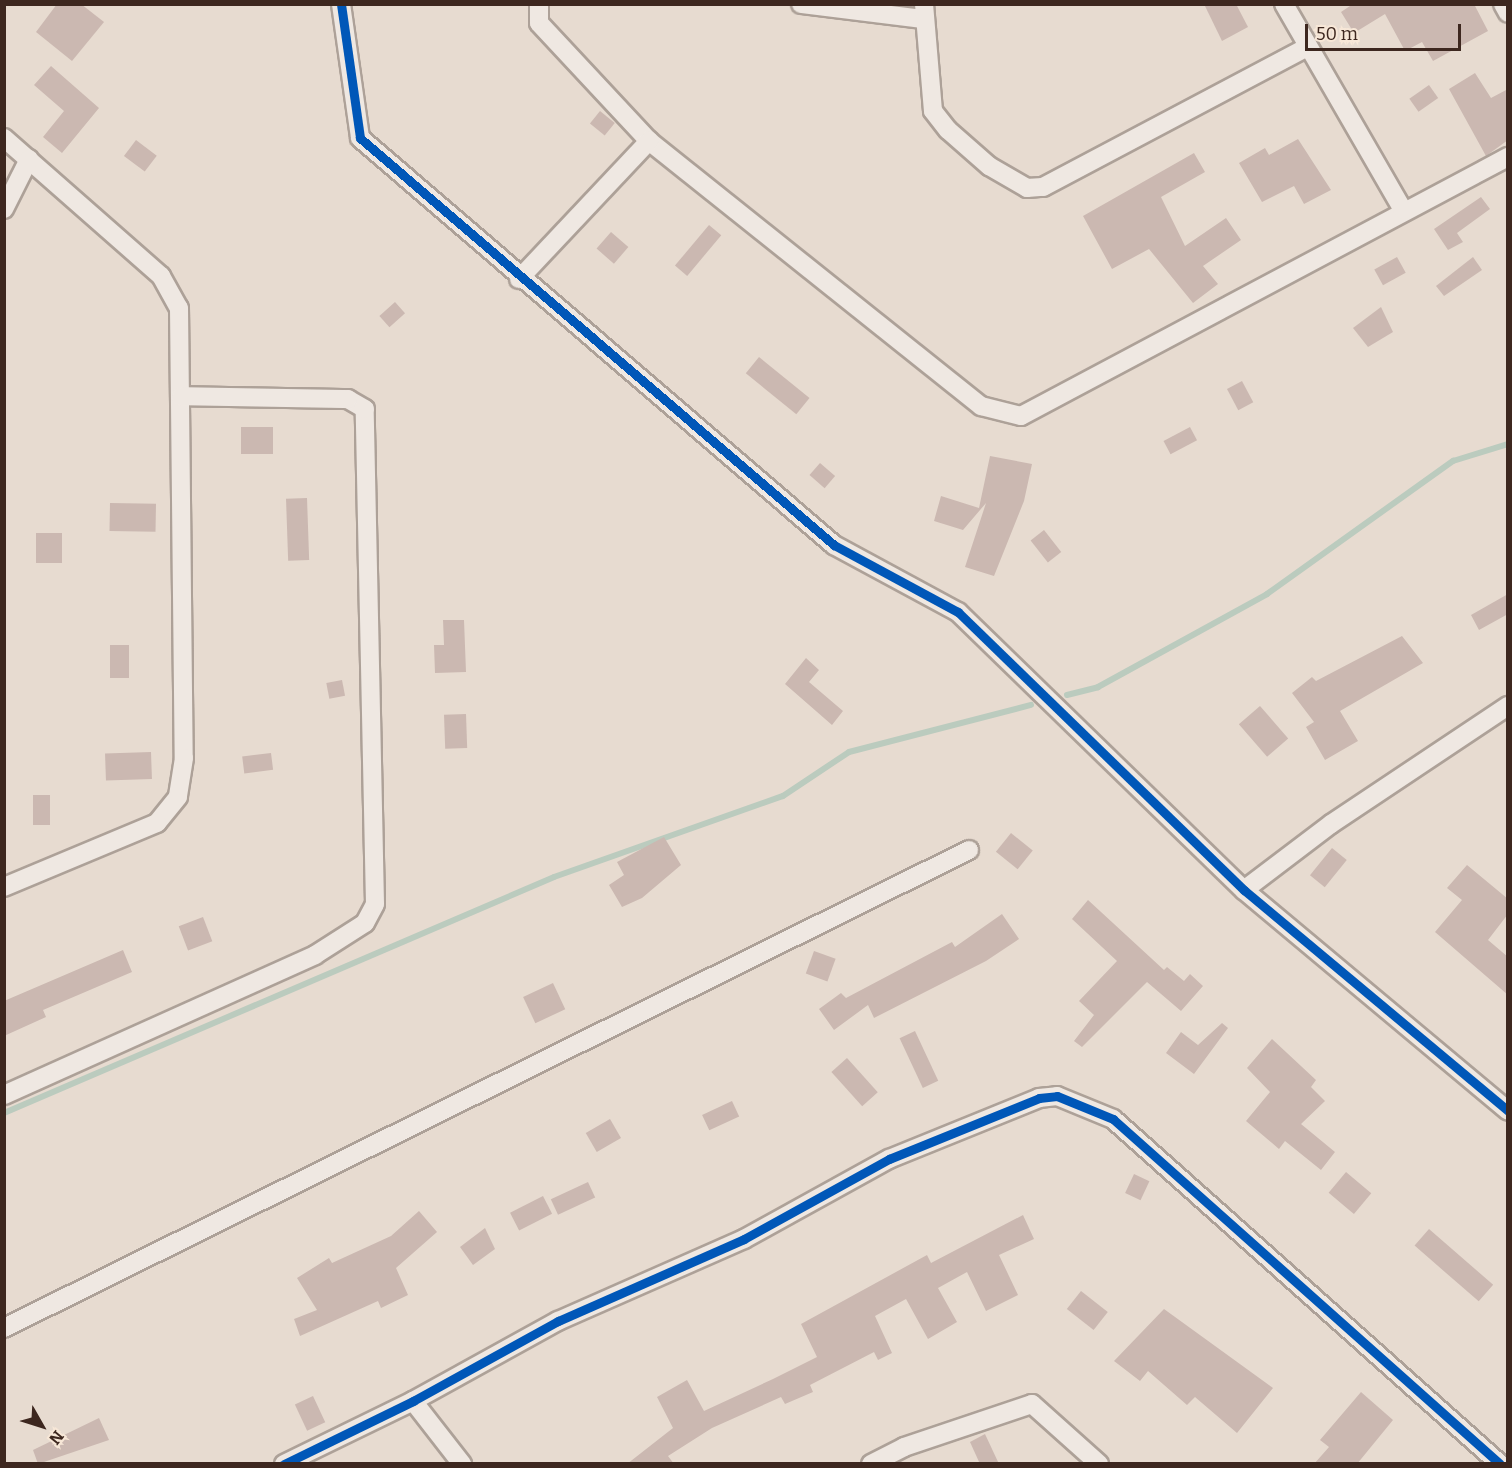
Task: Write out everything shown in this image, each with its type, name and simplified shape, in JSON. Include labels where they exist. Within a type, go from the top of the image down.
[{"type":"street","points":[[341,4],[360,138],[519,279],[834,545],[958,612],[1244,890],[1508,1111]]},
{"type":"street","points":[[539,4],[539,22],[648,141],[981,406],[1021,416],[1404,210],[1508,158]]},
{"type":"street","points":[[801,4],[924,12],[933,111],[948,130],[989,166],[1027,188],[1043,187],[1307,47]]},
{"type":"street","points":[[1284,4],[1404,210]]},
{"type":"street","points":[[1503,4],[1508,13]]},
{"type":"street","points":[[4,138],[174,291],[182,396],[178,575],[184,758],[178,797],[157,823],[4,887]]},
{"type":"street","points":[[519,279],[648,141]]},
{"type":"street","points":[[4,208],[29,159]]},
{"type":"street","points":[[4,1095],[315,955],[364,923],[375,904],[365,409],[348,399],[182,396]]},
{"type":"street","points":[[1244,890],[1331,824],[1508,706]]},
{"type":"street","points":[[4,1328],[969,850]]},
{"type":"street","points":[[284,1464],[413,1401],[558,1321],[744,1239],[889,1159],[1039,1098],[1057,1096],[1113,1119],[1500,1464]]},
{"type":"street","points":[[413,1401],[462,1464]]},
{"type":"street","points":[[871,1464],[904,1447],[1032,1404],[1099,1464]]},
{"type":"building","points":[[57,4],[81,4],[104,22],[72,61],[36,32]]},
{"type":"building","points":[[1204,4],[1236,4],[1248,27],[1222,41]]},
{"type":"building","points":[[1353,4],[1474,4],[1488,31],[1433,61],[1422,42],[1405,51],[1385,14],[1354,33],[1341,12]]},
{"type":"building","points":[[51,66],[99,108],[62,153],[43,137],[64,111],[34,85]]},
{"type":"building","points":[[1475,73],[1491,98],[1508,89],[1508,140],[1486,156],[1449,89]]},
{"type":"building","points":[[1429,85],[1438,98],[1419,112],[1409,99]]},
{"type":"building","points":[[600,111],[615,123],[605,135],[590,123]]},
{"type":"building","points":[[1298,139],[1331,190],[1304,204],[1294,186],[1262,202],[1239,163],[1265,148],[1269,155]]},
{"type":"building","points":[[136,140],[157,156],[145,172],[124,156]]},
{"type":"building","points":[[1194,153],[1205,172],[1161,197],[1185,246],[1226,218],[1241,240],[1203,266],[1218,284],[1193,303],[1149,249],[1112,269],[1083,216]]},
{"type":"building","points":[[1481,197],[1490,209],[1457,233],[1463,242],[1448,250],[1434,229]]},
{"type":"building","points":[[709,225],[721,235],[687,276],[675,266]]},
{"type":"building","points":[[611,232],[628,247],[614,264],[597,249]]},
{"type":"building","points":[[1397,257],[1406,273],[1383,285],[1374,270]]},
{"type":"building","points":[[1473,257],[1482,270],[1444,296],[1436,286]]},
{"type":"building","points":[[395,302],[405,313],[389,327],[379,316]]},
{"type":"building","points":[[1381,307],[1393,332],[1368,347],[1353,328]]},
{"type":"building","points":[[759,357],[810,398],[796,414],[746,373]]},
{"type":"building","points":[[1242,381],[1253,402],[1238,410],[1227,389]]},
{"type":"building","points":[[241,427],[273,427],[273,454],[241,454]]},
{"type":"building","points":[[1190,427],[1197,440],[1171,454],[1164,441]]},
{"type":"building","points":[[990,456],[1032,464],[1024,501],[994,576],[965,567],[986,503],[963,530],[934,521],[941,496],[979,508]]},
{"type":"building","points":[[820,463],[835,476],[825,488],[810,475]]},
{"type":"building","points":[[307,498],[309,560],[288,561],[286,499]]},
{"type":"building","points":[[110,503],[156,504],[156,532],[110,531]]},
{"type":"building","points":[[1044,530],[1061,552],[1048,563],[1031,540]]},
{"type":"building","points":[[36,533],[62,533],[62,563],[36,563]]},
{"type":"building","points":[[1508,594],[1508,614],[1479,630],[1471,615]]},
{"type":"building","points":[[443,620],[464,620],[466,672],[435,673],[434,645],[444,645]]},
{"type":"building","points":[[1402,636],[1423,663],[1340,711],[1358,741],[1325,760],[1306,727],[1314,722],[1292,693],[1312,677],[1316,681]]},
{"type":"building","points":[[110,645],[129,645],[129,678],[110,678]]},
{"type":"building","points":[[806,658],[819,670],[809,682],[843,711],[832,725],[785,684]]},
{"type":"building","points":[[342,680],[345,696],[329,699],[326,683]]},
{"type":"building","points":[[1260,706],[1288,738],[1267,757],[1239,724]]},
{"type":"building","points":[[466,714],[467,748],[445,749],[444,715]]},
{"type":"building","points":[[151,752],[152,779],[106,781],[105,754]]},
{"type":"building","points":[[271,753],[273,770],[244,773],[242,757]]},
{"type":"building","points":[[33,795],[50,795],[50,825],[33,825]]},
{"type":"building","points":[[1011,833],[1033,851],[1018,869],[996,852]]},
{"type":"building","points":[[664,837],[681,865],[642,898],[622,907],[609,885],[624,875],[617,862]]},
{"type":"building","points":[[1332,848],[1347,860],[1325,887],[1310,875]]},
{"type":"building","points":[[1467,865],[1508,899],[1508,914],[1488,940],[1508,957],[1508,995],[1435,932],[1462,900],[1447,888]]},
{"type":"building","points":[[1088,900],[1164,970],[1167,967],[1184,981],[1190,974],[1203,986],[1181,1011],[1147,982],[1082,1047],[1074,1041],[1094,1015],[1079,1001],[1117,961],[1072,919]]},
{"type":"building","points":[[1002,914],[1019,939],[986,961],[874,1018],[868,1005],[834,1030],[819,1009],[841,993],[846,998],[952,942],[955,947]]},
{"type":"building","points":[[203,917],[212,941],[188,951],[179,926]]},
{"type":"building","points":[[123,950],[132,972],[43,1010],[46,1017],[4,1036],[4,1001]]},
{"type":"building","points":[[814,951],[836,959],[827,981],[806,974]]},
{"type":"building","points":[[553,983],[565,1009],[535,1023],[523,997]]},
{"type":"building","points":[[1222,1023],[1228,1028],[1194,1074],[1166,1053],[1181,1032],[1198,1045]]},
{"type":"building","points":[[915,1031],[938,1081],[923,1088],[900,1038]]},
{"type":"building","points":[[1272,1039],[1316,1080],[1311,1087],[1325,1101],[1301,1124],[1335,1152],[1321,1170],[1285,1141],[1279,1149],[1246,1121],[1270,1092],[1247,1068]]},
{"type":"building","points":[[847,1058],[878,1092],[862,1106],[831,1072]]},
{"type":"building","points":[[732,1101],[739,1116],[709,1130],[702,1115]]},
{"type":"building","points":[[610,1119],[621,1138],[597,1152],[586,1133]]},
{"type":"building","points":[[1346,1172],[1371,1193],[1354,1214],[1329,1193]]},
{"type":"building","points":[[1134,1174],[1149,1181],[1141,1200],[1125,1193]]},
{"type":"building","points":[[588,1182],[595,1197],[558,1215],[551,1199]]},
{"type":"building","points":[[543,1196],[552,1214],[519,1231],[510,1213]]},
{"type":"building","points":[[419,1211],[437,1232],[396,1268],[408,1295],[381,1308],[378,1301],[300,1336],[294,1319],[317,1310],[297,1278],[329,1258],[332,1263],[391,1236]]},
{"type":"building","points":[[1023,1215],[1034,1239],[999,1255],[1018,1295],[986,1311],[967,1272],[938,1288],[957,1322],[928,1339],[906,1299],[875,1316],[892,1353],[878,1360],[874,1352],[810,1385],[813,1392],[785,1404],[781,1397],[712,1428],[668,1456],[674,1464],[627,1464],[673,1428],[657,1397],[687,1380],[704,1411],[773,1379],[817,1357],[801,1324],[927,1255],[931,1263]]},
{"type":"building","points":[[485,1228],[495,1249],[473,1265],[460,1247]]},
{"type":"building","points":[[1429,1229],[1493,1285],[1479,1301],[1415,1246]]},
{"type":"building","points":[[1081,1291],[1108,1312],[1094,1330],[1067,1309]]},
{"type":"building","points":[[1164,1309],[1273,1388],[1237,1433],[1195,1397],[1187,1405],[1148,1371],[1140,1381],[1114,1361]]},
{"type":"building","points":[[1361,1392],[1393,1420],[1357,1464],[1314,1464],[1329,1447],[1320,1440]]},
{"type":"building","points":[[313,1396],[325,1422],[307,1431],[295,1404]]},
{"type":"building","points":[[99,1418],[109,1440],[38,1464],[33,1450]]},
{"type":"building","points":[[985,1434],[999,1464],[980,1464],[970,1442]]},
{"type":"waterway","points":[[1067,695],[1098,687],[1267,594],[1453,461],[1508,444]]},
{"type":"waterway","points":[[4,1113],[554,877],[783,796],[849,752],[1031,705]]},
{"type":"cycle path","points":[[341,4],[360,138],[834,545],[958,612],[1244,890],[1508,1111]]},
{"type":"cycle path","points":[[284,1464],[413,1401],[558,1321],[744,1239],[889,1159],[1039,1098],[1057,1096],[1113,1119],[1500,1464]]}]
